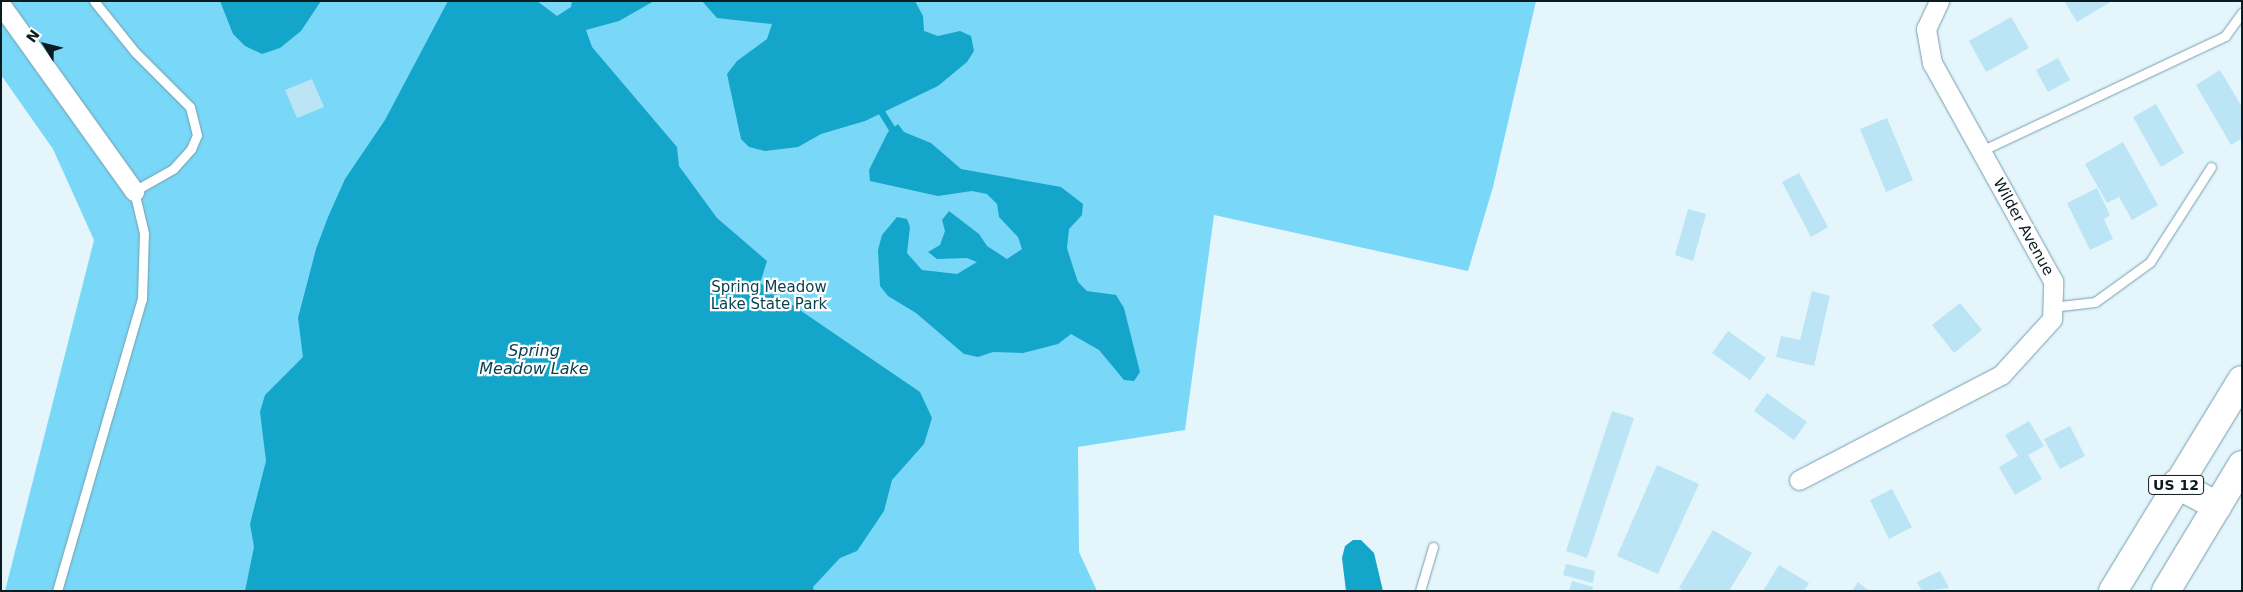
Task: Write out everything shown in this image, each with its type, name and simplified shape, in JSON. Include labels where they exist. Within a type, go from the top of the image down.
[{"type":"highway","name":"US 12","points":[[2113,591],[2176,484],[2242,380]]},
{"type":"highway","name":"US 12","points":[[2166,591],[2242,465]]},
{"type":"highway","points":[[2176,484],[2217,506]]},
{"type":"street","name":"Wilder Avenue","points":[[1799,480],[2001,375],[2052,320],[2053,281],[1932,63],[1926,29],[1939,1]]},
{"type":"street","points":[[1,5],[134,191]]},
{"type":"lane","points":[[57,591],[142,299],[144,233],[134,191],[173,169],[191,148],[196,122],[190,107],[135,52],[94,1]]},
{"type":"lane","points":[[1981,151],[2225,36],[2242,13]]},
{"type":"lane","points":[[2052,307],[2095,302],[2150,262],[2211,167]]},
{"type":"lane","points":[[1420,591],[1433,547]]},
{"type":"green space","name":"Spring Meadow Lake State Park","points":[[1,1],[1536,1],[1493,187],[1468,271],[1214,215],[1185,430],[1078,447],[1079,552],[1097,591],[5,591],[94,240],[53,149],[1,75]]},
{"type":"water","points":[[220,1],[321,1],[301,31],[280,48],[262,54],[245,46],[233,34]]},
{"type":"water","name":"Spring Meadow Lake","points":[[448,1],[537,1],[557,16],[571,7],[572,1],[654,1],[619,21],[586,30],[592,47],[677,147],[679,166],[717,218],[767,261],[760,283],[920,392],[932,418],[924,444],[892,480],[884,511],[857,551],[840,558],[813,587],[814,591],[245,591],[254,547],[250,524],[266,461],[260,412],[265,395],[303,357],[298,318],[316,249],[328,217],[345,179],[385,120]]},
{"type":"water","points":[[702,1],[915,1],[923,16],[924,31],[938,36],[960,31],[971,36],[974,51],[967,62],[938,86],[865,121],[821,134],[798,147],[765,151],[749,147],[741,139],[727,74],[737,61],[767,39],[772,24],[717,18]]},
{"type":"water","points":[[898,124],[904,132],[931,143],[961,169],[1061,187],[1083,204],[1082,215],[1069,229],[1067,248],[1078,282],[1087,291],[1116,295],[1124,308],[1140,372],[1134,381],[1124,380],[1099,350],[1071,334],[1058,344],[1023,353],[993,352],[978,357],[964,354],[916,313],[888,296],[880,286],[878,250],[882,235],[897,217],[907,219],[910,227],[907,253],[922,270],[957,274],[977,262],[967,258],[937,259],[928,252],[940,245],[945,231],[942,220],[949,211],[979,234],[987,246],[1007,259],[1022,249],[1018,237],[999,217],[997,204],[987,194],[972,191],[938,196],[870,181],[869,170],[888,132]]},
{"type":"water","points":[[1353,540],[1361,540],[1374,553],[1383,591],[1346,591],[1342,558],[1345,546]]},
{"type":"building","points":[[2064,1],[2112,1],[2077,22]]},
{"type":"building","points":[[2011,17],[2029,48],[1986,72],[1969,41]]},
{"type":"building","points":[[2058,58],[2070,80],[2048,92],[2036,70]]},
{"type":"building","points":[[2220,70],[2242,107],[2242,138],[2231,145],[2196,85]]},
{"type":"building","points":[[312,79],[324,107],[297,118],[285,90]]},
{"type":"building","points":[[2156,104],[2184,153],[2161,167],[2133,117]]},
{"type":"building","points":[[1887,118],[1913,180],[1886,192],[1860,129]]},
{"type":"building","points":[[2123,142],[2158,205],[2132,220],[2119,197],[2107,203],[2085,164]]},
{"type":"building","points":[[1799,173],[1828,227],[1811,237],[1782,182]]},
{"type":"building","points":[[2097,188],[2110,215],[2104,219],[2113,239],[2090,250],[2067,203]]},
{"type":"building","points":[[1688,209],[1706,214],[1693,261],[1675,255]]},
{"type":"building","points":[[1812,291],[1830,296],[1814,366],[1776,357],[1781,336],[1800,340]]},
{"type":"building","points":[[1960,303],[1982,330],[1954,353],[1932,325]]},
{"type":"building","points":[[1728,331],[1766,358],[1750,380],[1712,353]]},
{"type":"building","points":[[1767,393],[1807,422],[1794,440],[1754,411]]},
{"type":"building","points":[[1612,411],[1634,418],[1587,558],[1566,551]]},
{"type":"building","points":[[2029,421],[2044,446],[2028,455],[2042,479],[2015,495],[1999,467],[2018,456],[2005,435]]},
{"type":"building","points":[[2070,426],[2085,456],[2060,469],[2044,439]]},
{"type":"building","points":[[1657,465],[1699,484],[1658,574],[1617,556]]},
{"type":"building","points":[[1892,489],[1912,527],[1889,539],[1870,500]]},
{"type":"building","points":[[1713,530],[1752,553],[1729,591],[1684,591],[1679,588]]},
{"type":"building","points":[[1566,564],[1595,571],[1593,583],[1563,575]]},
{"type":"building","points":[[1779,565],[1809,583],[1804,591],[1763,591]]},
{"type":"building","points":[[1940,571],[1949,588],[1922,591],[1917,582]]},
{"type":"building","points":[[1572,581],[1593,587],[1592,591],[1569,591]]},
{"type":"building","points":[[1858,582],[1869,591],[1852,591]]},
{"type":"waterway","points":[[882,113],[892,129]]}]
